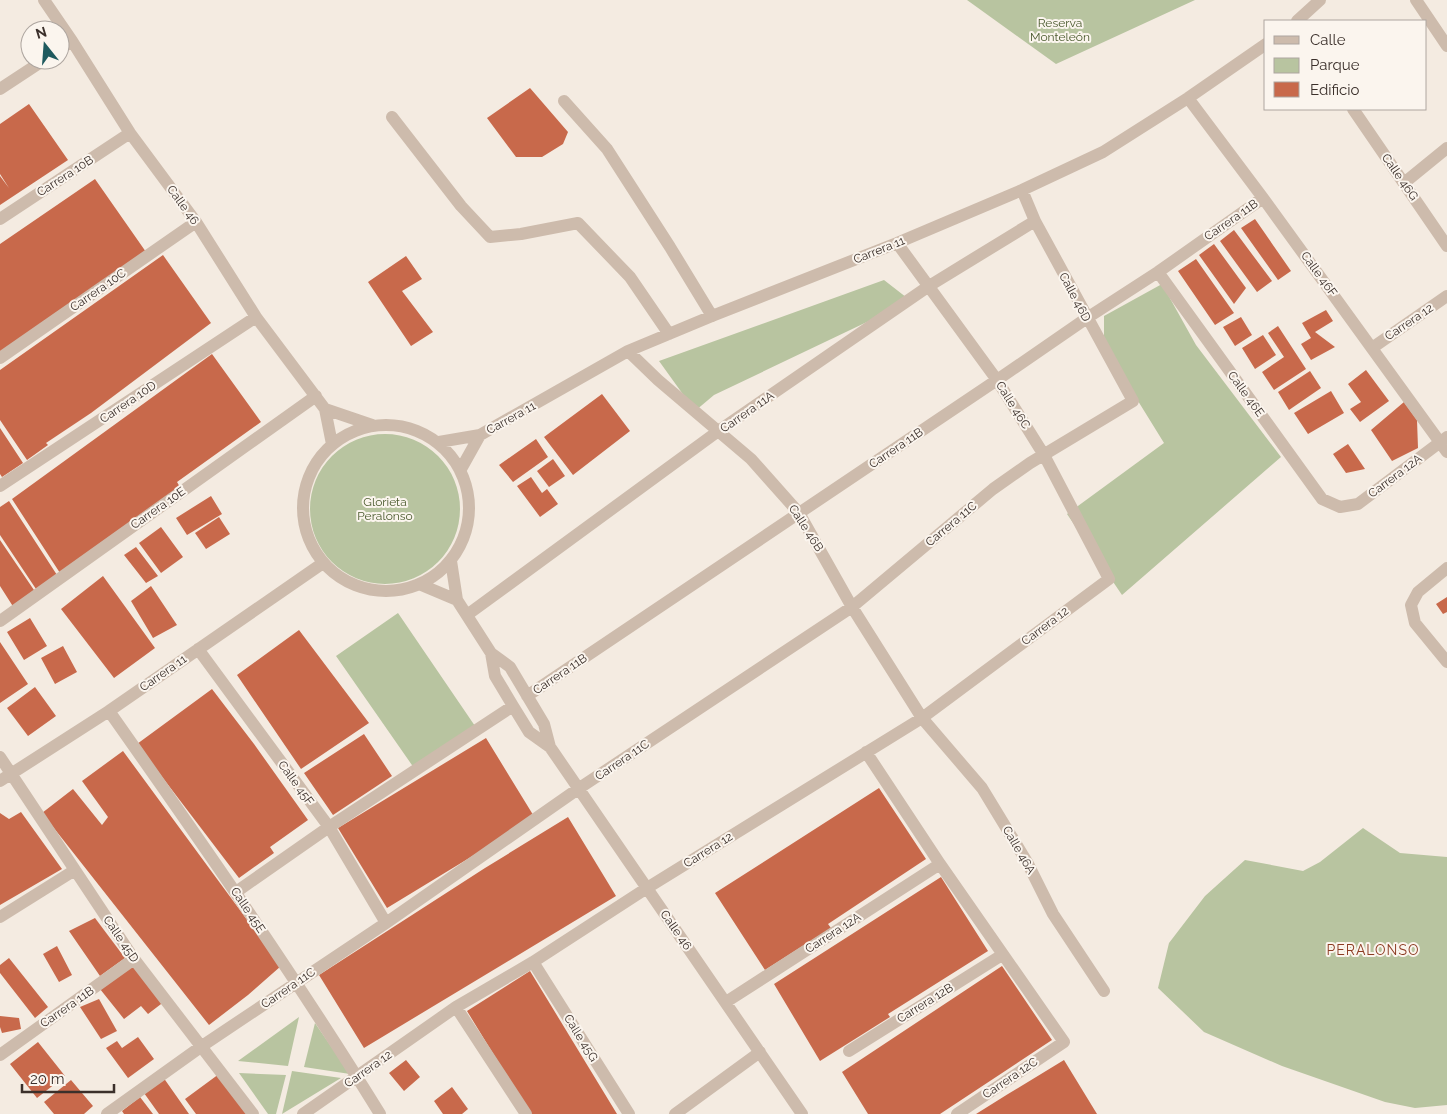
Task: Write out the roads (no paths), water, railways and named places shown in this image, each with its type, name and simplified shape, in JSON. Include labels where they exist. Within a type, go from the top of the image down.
[{"type":"street","name":"Calle 46","points":[[44,0],[130,133],[196,222],[256,317],[325,409],[332,444]]},
{"type":"street","points":[[1298,20],[1320,0]]},
{"type":"street","points":[[1416,0],[1447,46]]},
{"type":"street","name":"Carrera 11","points":[[439,442],[480,435],[628,351],[897,243],[1022,190],[1103,152],[1188,98],[1264,45]]},
{"type":"street","points":[[0,89],[29,70]]},
{"type":"street","name":"Calle 46F","points":[[1188,98],[1445,444]]},
{"type":"street","points":[[564,100],[607,149],[712,316]]},
{"type":"street","name":"Calle 46G","points":[[1353,110],[1447,246]]},
{"type":"street","points":[[392,117],[461,206],[490,237],[521,234],[578,223],[630,277],[669,334]]},
{"type":"street","name":"Carrera 10B","points":[[0,219],[130,133]]},
{"type":"street","points":[[1404,183],[1447,148]]},
{"type":"street","name":"Calle 46D","points":[[1022,190],[1035,221],[1133,401]]},
{"type":"street","name":"Carrera 11B","points":[[527,696],[1158,272],[1263,198]]},
{"type":"street","name":"Carrera 11A","points":[[467,615],[718,432],[928,286],[1035,221]]},
{"type":"street","name":"Carrera 10C","points":[[0,358],[196,222]]},
{"type":"street","name":"Calle 46C","points":[[897,243],[998,380],[1044,455],[1108,579]]},
{"type":"street","name":"Calle 46E","points":[[1158,272],[1322,500],[1340,507]]},
{"type":"street","name":"Carrera 12","points":[[1372,348],[1447,296]]},
{"type":"street","name":"Carrera 10D","points":[[0,486],[256,317]]},
{"type":"street","name":"Calle 46B","points":[[628,351],[658,380],[751,459],[799,512],[852,607],[922,718]]},
{"type":"street","name":"Carrera 10E","points":[[0,621],[316,396]]},
{"type":"street","name":"Carrera 11C","points":[[107,1114],[202,1046],[578,789],[852,607],[993,489],[1044,455],[1133,401]]},
{"type":"street","points":[[325,409],[374,426]]},
{"type":"street","points":[[385,424],[408,427],[439,442],[461,469],[468,492],[469,516],[464,540],[451,561],[442,570],[419,584],[394,591],[368,589],[343,580],[332,572],[316,554],[304,524],[302,502],[304,491],[317,460],[332,444],[351,432],[385,424]]},
{"type":"street","name":"Carrera 11","points":[[461,469],[480,435]]},
{"type":"street","name":"Carrera 12A","points":[[1340,507],[1358,504],[1445,444]]},
{"type":"street","name":"Calle 46","points":[[451,561],[458,600],[491,653],[510,667],[544,724],[550,747],[802,1114]]},
{"type":"street","name":"Carrera 11","points":[[5,778],[109,711],[323,563]]},
{"type":"street","points":[[1447,568],[1418,592],[1411,605],[1415,623],[1447,662]]},
{"type":"street","name":"Carrera 12","points":[[303,1114],[456,1007],[533,962],[647,888],[922,718],[1108,579]]},
{"type":"street","points":[[419,584],[458,600]]},
{"type":"street","name":"Calle 45F","points":[[198,648],[329,827],[386,922]]},
{"type":"street","name":"Calle 46","points":[[491,653],[495,676],[529,732],[550,747]]},
{"type":"street","points":[[236,892],[329,827],[513,706]]},
{"type":"street","name":"Calle 45E","points":[[109,711],[236,892],[380,1114]]},
{"type":"street","name":"Calle 46A","points":[[922,718],[982,788],[1028,862],[1053,914],[1104,991]]},
{"type":"street","points":[[866,752],[1002,956]]},
{"type":"street","name":"Calle 45D","points":[[0,757],[5,778],[75,870],[134,960],[253,1114]]},
{"type":"street","name":"Carrera 12A","points":[[726,1002],[940,864]]},
{"type":"street","points":[[0,918],[75,870]]},
{"type":"street","name":"Carrera 12C","points":[[957,1114],[1064,1042],[1002,956]]},
{"type":"street","name":"Carrera 12B","points":[[849,1050],[1002,956]]},
{"type":"street","name":"Carrera 11B","points":[[0,1055],[134,960]]},
{"type":"street","name":"Calle 45G","points":[[533,962],[629,1114]]},
{"type":"street","points":[[456,1007],[526,1114]]},
{"type":"street","points":[[675,1114],[760,1052]]},
{"type":"district","name":"PERALONSO","points":[[1373,950]]},
{"type":"park label","name":"Reserva Monteleón","points":[[1060,30]]},
{"type":"park label","name":"Glorieta Peralonso","points":[[385,509]]}]
